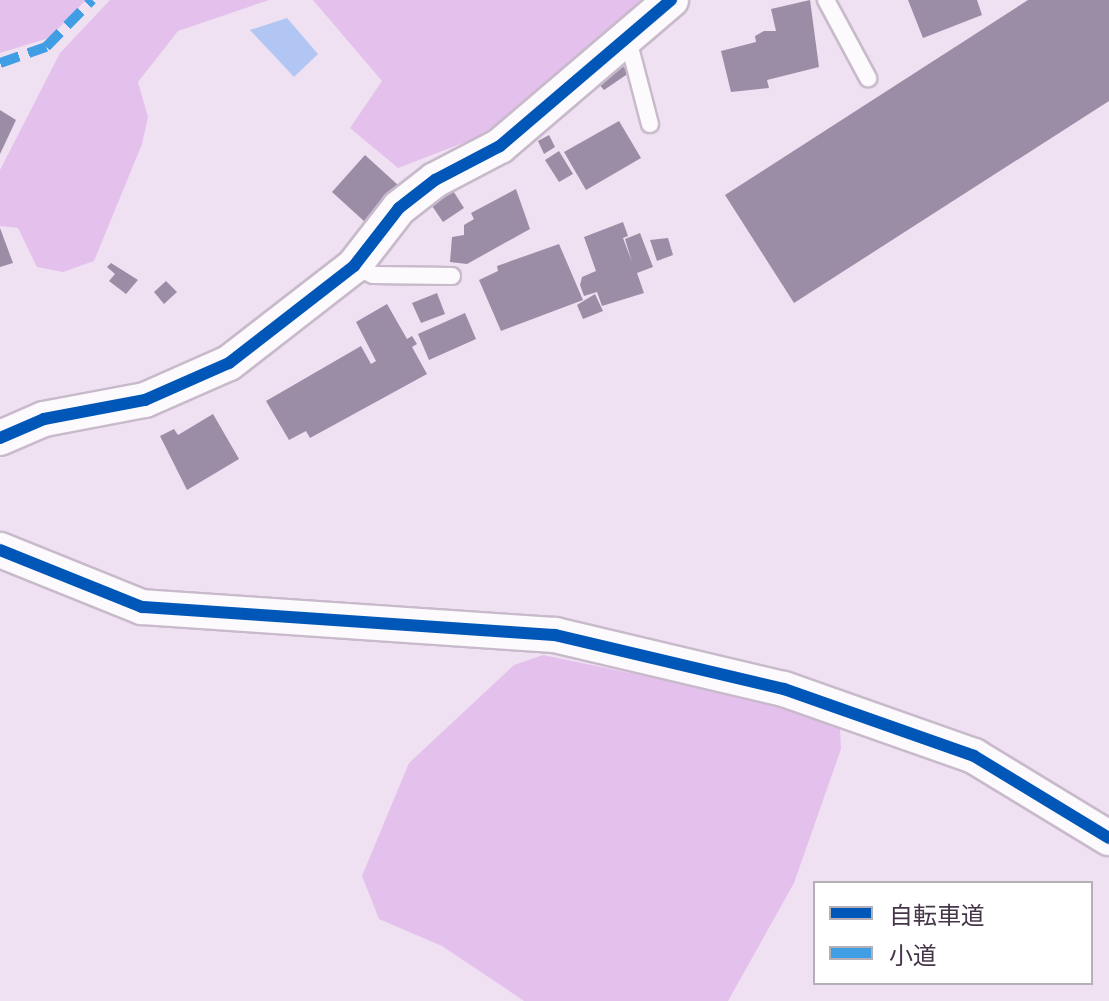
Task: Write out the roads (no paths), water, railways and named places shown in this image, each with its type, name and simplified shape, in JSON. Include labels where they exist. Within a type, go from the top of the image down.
[{"type":"street","points":[[0,438],[44,419],[145,400],[229,363],[354,266],[399,208],[435,180],[500,146],[671,0]]},
{"type":"street","points":[[0,550],[49,565],[83,586],[142,607],[555,635],[784,689],[974,756],[1109,838]]},
{"type":"lane","points":[[826,0],[868,78]]},
{"type":"lane","points":[[627,35],[650,124]]},
{"type":"lane","points":[[354,266],[373,275],[452,276]]},
{"type":"water","points":[[287,18],[318,54],[294,77],[250,30]]}]
